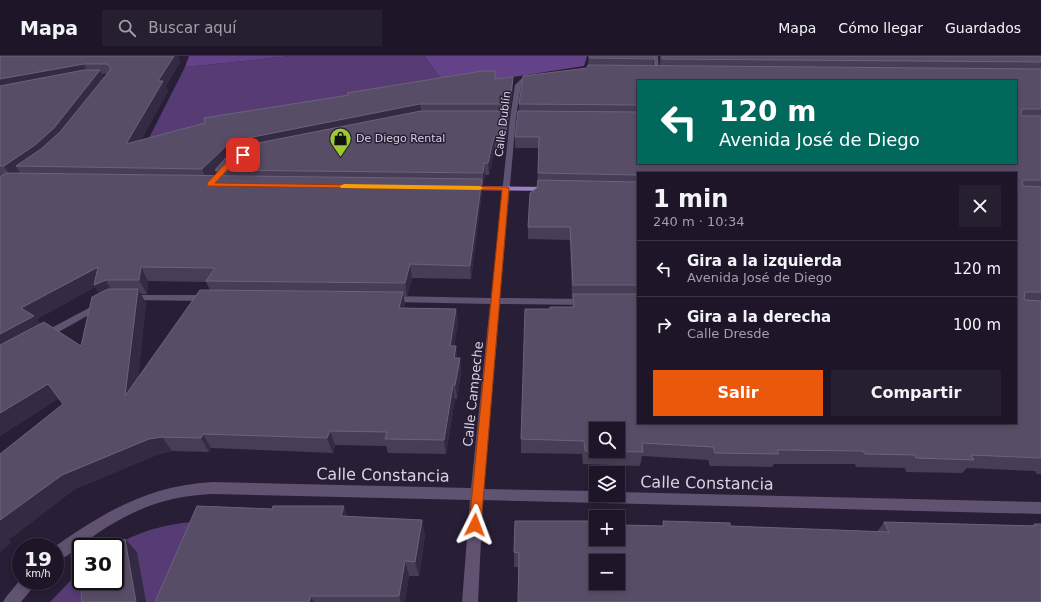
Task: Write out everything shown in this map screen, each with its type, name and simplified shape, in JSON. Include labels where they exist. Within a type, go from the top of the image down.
[{"type":"main road","points":[[460,188],[553,189]]},
{"type":"street","points":[[656,56],[657,72]]},
{"type":"street","points":[[649,71],[665,72]]},
{"type":"street","name":"Calle Dublín","points":[[505,188],[509,118],[518,85],[520,81],[540,76]]},
{"type":"street","points":[[509,118],[521,118]]},
{"type":"street","name":"Calle Campeche","points":[[470,602],[477,494],[496,300],[505,188]]},
{"type":"street","points":[[122,298],[217,298]]},
{"type":"street","points":[[385,299],[599,302]]},
{"type":"street","points":[[34,341],[107,301]]},
{"type":"street","name":"Calle Constancia","points":[[64,548],[113,516],[160,496],[185,490],[212,488],[1041,508]]},
{"type":"street","points":[[11,602],[21,590]]},
{"type":"shaded area","points":[[189,56],[291,56],[185,67]]},
{"type":"shaded area","points":[[291,56],[424,56],[447,87],[149,138],[185,67]]},
{"type":"shaded area","points":[[424,56],[587,56],[584,66],[447,87]]},
{"type":"shaded area","points":[[195,522],[172,602],[146,602],[124,563],[124,541],[152,529]]},
{"type":"shaded area","points":[[72,579],[72,590],[83,590],[85,602],[50,602],[62,590],[64,590],[64,588]]},
{"type":"building","points":[[0,56],[174,56],[158,81],[163,81],[126,144],[205,123],[204,118],[349,95],[347,93],[482,71],[495,71],[495,79],[513,77],[510,104],[420,104],[248,138],[225,147],[202,169],[16,166],[41,149],[60,132],[111,69],[107,64],[84,64],[0,79]]},
{"type":"building","points":[[589,56],[654,56],[654,59],[589,58]]},
{"type":"building","points":[[662,56],[1041,56],[1041,62],[662,59]]},
{"type":"building","points":[[588,65],[1041,69],[1041,109],[1022,109],[1021,114],[1022,116],[1041,116],[1041,180],[1022,181],[1023,186],[1041,187],[1041,292],[1025,292],[1024,299],[1041,301],[1041,458],[971,455],[974,460],[916,458],[915,455],[865,454],[863,451],[777,450],[779,454],[715,453],[713,447],[642,443],[643,452],[625,452],[625,422],[589,422],[589,451],[585,451],[584,441],[521,439],[525,309],[574,307],[573,294],[637,294],[637,424],[1017,424],[1017,172],[637,172],[637,175],[538,173],[539,137],[515,137],[518,111],[637,112],[637,164],[1017,164],[1017,80],[637,80],[637,105],[519,104],[523,76],[587,68]]},
{"type":"building","points":[[84,70],[100,70],[54,128],[35,145],[4,166],[0,166],[0,86]]},
{"type":"building","points":[[421,111],[509,111],[505,137],[494,137],[488,163],[484,163],[483,173],[215,170],[231,152],[253,144]]},
{"type":"building","points":[[6,173],[482,179],[470,266],[410,264],[405,283],[206,281],[215,268],[141,267],[139,280],[106,280],[94,285],[98,267],[21,308],[34,316],[0,334],[0,177]]},
{"type":"building","points":[[538,180],[637,182],[637,285],[573,285],[570,227],[528,227],[530,193],[537,188]]},
{"type":"building","points":[[108,289],[138,289],[125,396],[200,290],[403,292],[399,308],[456,309],[450,346],[456,346],[454,358],[460,358],[455,385],[453,385],[444,440],[385,439],[387,432],[330,431],[327,438],[203,434],[201,438],[162,437],[149,439],[62,475],[0,520],[0,454],[63,404],[48,384],[0,413],[0,345],[44,322],[81,346],[92,297]]},
{"type":"building","points":[[197,506],[272,509],[273,506],[344,506],[341,516],[422,520],[415,562],[405,561],[399,596],[311,596],[309,602],[155,602]]},
{"type":"building","points":[[515,521],[589,521],[589,546],[625,546],[625,525],[664,526],[663,521],[730,523],[730,526],[889,532],[884,522],[1036,526],[1034,524],[1041,524],[1041,602],[518,602],[519,553],[514,552]]},
{"type":"building","points":[[124,539],[136,602],[82,602],[81,590],[124,590]]},
{"type":"slow traffic","points":[[344,186],[480,188]]},
{"type":"place","name":"De Diego Rental","points":[[340,158]]},
{"type":"route","points":[[243,155],[232,161],[209,185],[505,188],[475,525]]}]
